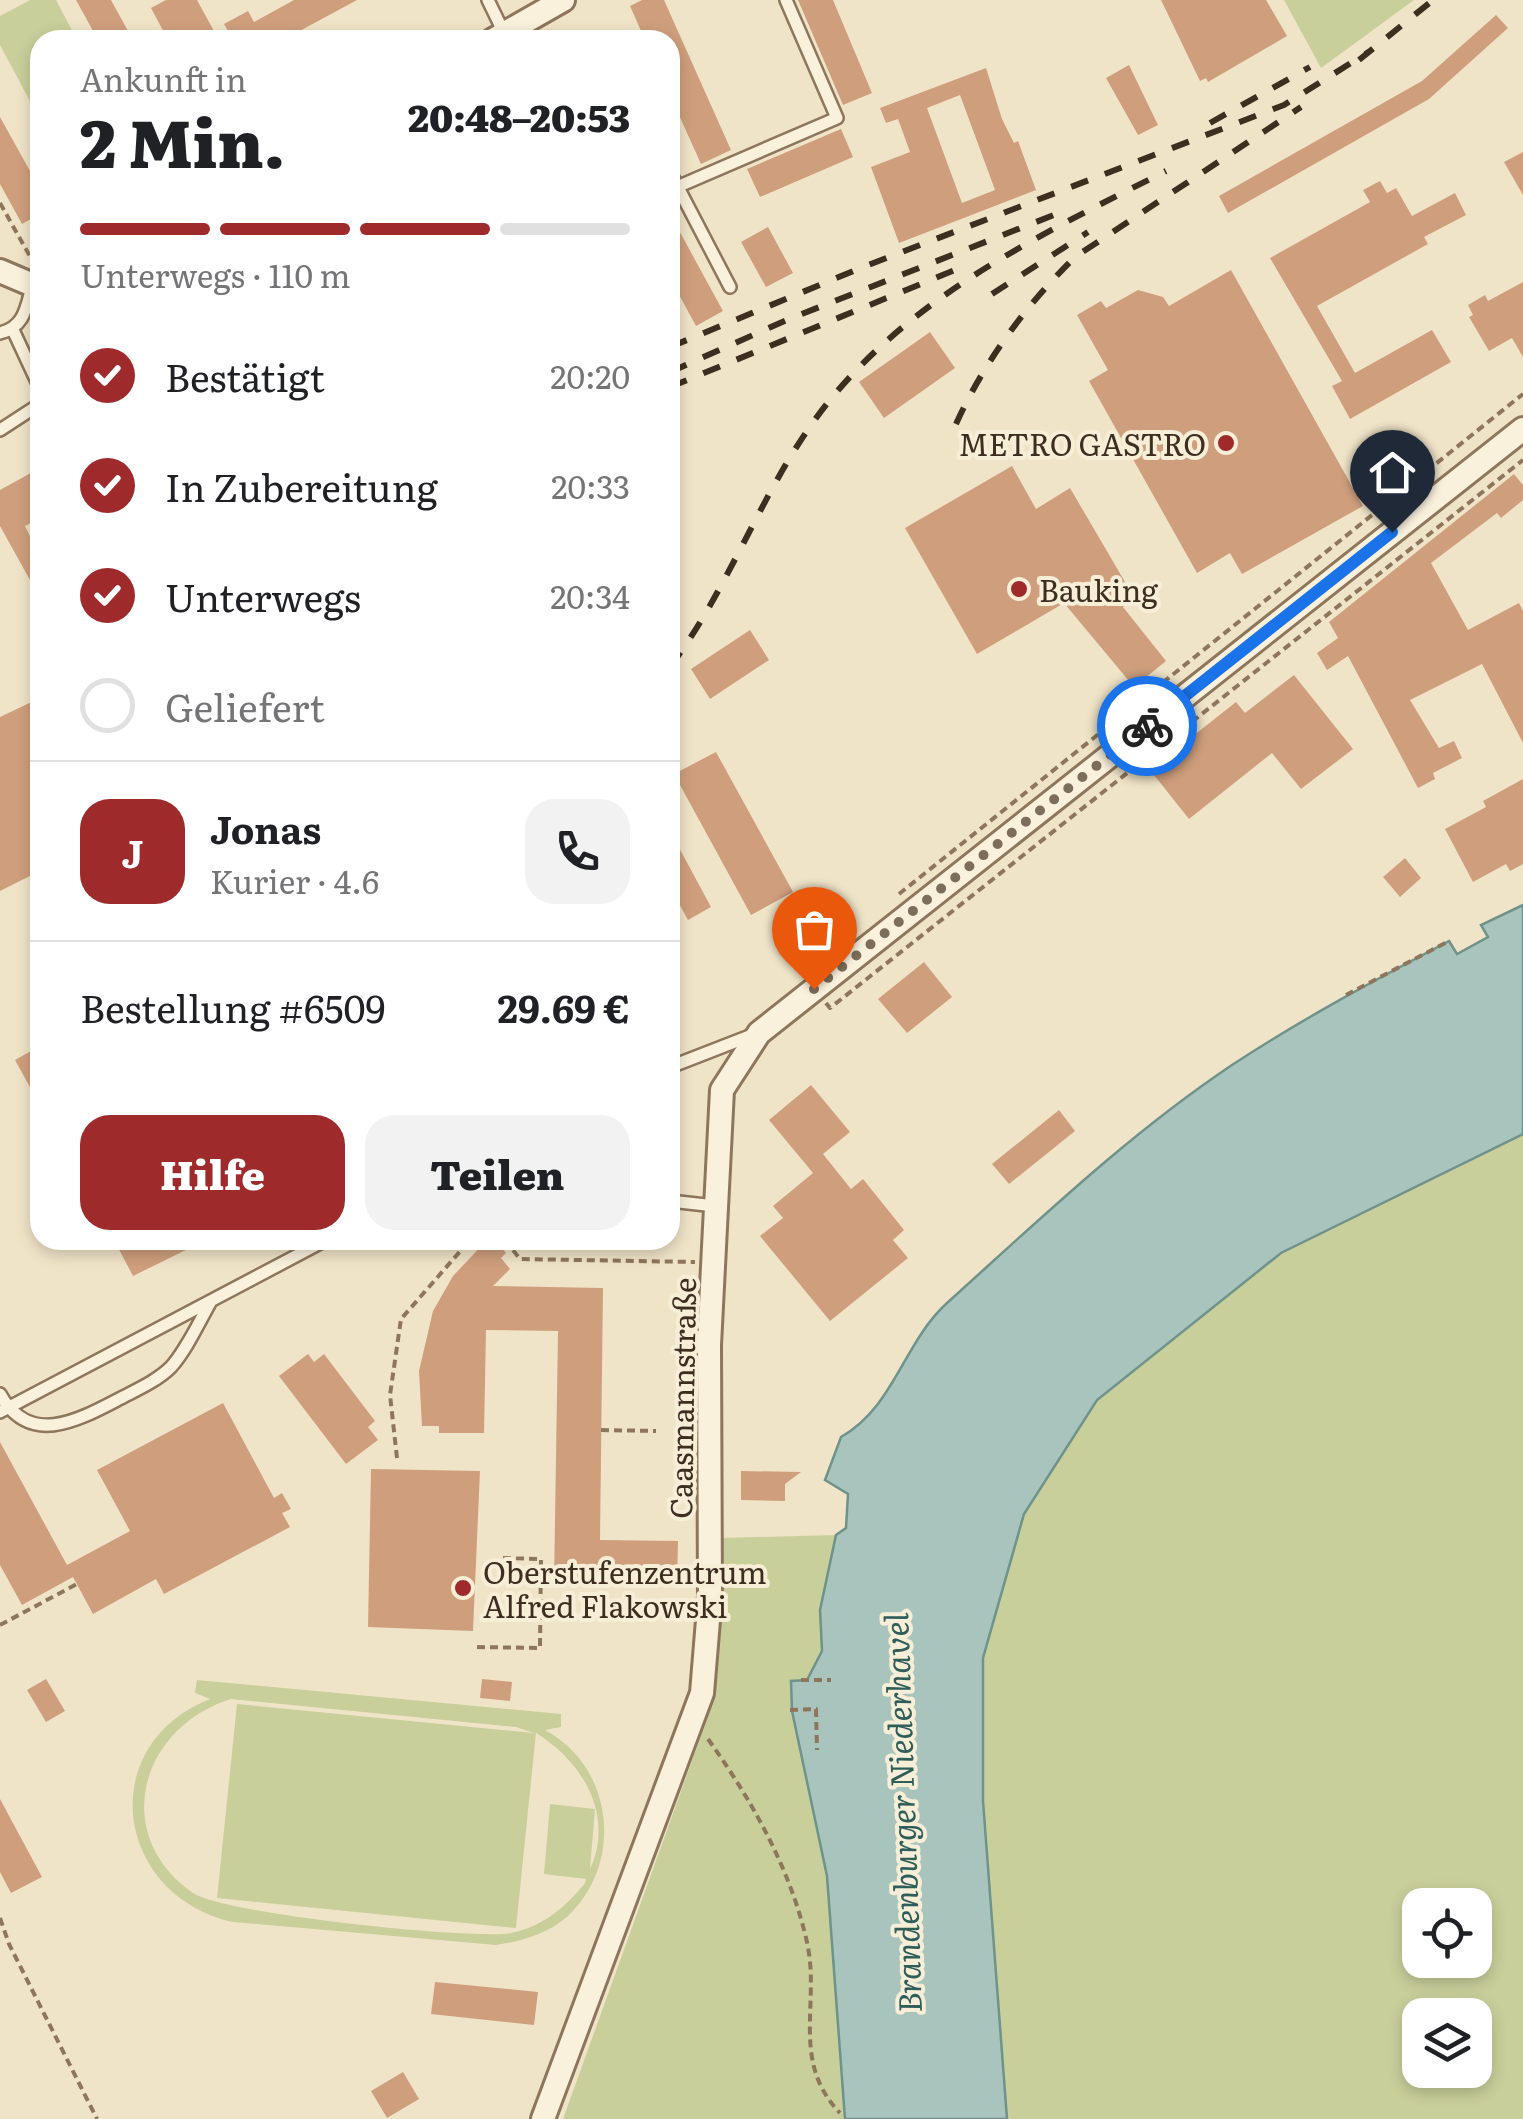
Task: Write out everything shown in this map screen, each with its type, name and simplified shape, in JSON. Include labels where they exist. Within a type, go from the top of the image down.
[{"type":"street","points":[[511,30],[563,0]]},
{"type":"street","points":[[0,271],[30,280]]},
{"type":"street","name":"Caasmannstraße","points":[[543,2119],[702,1693],[710,1596],[708,1432],[722,1090],[759,1033],[1523,429]]},
{"type":"lane","points":[[488,0],[497,30]]},
{"type":"lane","points":[[680,185],[837,118],[786,0]]},
{"type":"lane","points":[[680,198],[730,286]]},
{"type":"lane","points":[[0,333],[14,330],[30,300]]},
{"type":"lane","points":[[14,330],[30,366]]},
{"type":"lane","points":[[0,430],[30,410]]},
{"type":"lane","points":[[680,1063],[759,1033]]},
{"type":"lane","points":[[680,1201],[715,1206]]},
{"type":"lane","points":[[4,1410],[307,1250]]},
{"type":"lane","points":[[0,1394],[4,1410],[28,1424],[72,1424],[160,1376],[174,1364],[211,1301]]},
{"type":"path","points":[[0,203],[30,267]]},
{"type":"path","points":[[896,898],[908,882],[1523,394]]},
{"type":"path","points":[[814,989],[830,1008],[1523,460]]},
{"type":"path","points":[[1346,995],[1449,941]]},
{"type":"path","points":[[397,1458],[390,1395],[401,1319],[461,1250]]},
{"type":"path","points":[[513,1250],[520,1259],[700,1262]]},
{"type":"path","points":[[601,1430],[656,1432]]},
{"type":"path","points":[[477,1647],[540,1648],[541,1559],[501,1558]]},
{"type":"path","points":[[0,1625],[77,1584]]},
{"type":"path","points":[[801,1680],[830,1680]]},
{"type":"path","points":[[790,1710],[816,1709],[818,1750]]},
{"type":"path","points":[[716,1750],[786,1868],[808,1943],[810,2063],[820,2093],[840,2114]]},
{"type":"path","points":[[0,1918],[8,1944],[97,2119]]},
{"type":"green space","points":[[30,0],[56,0],[72,30],[30,30],[30,101],[0,45],[0,16]]},
{"type":"green space","points":[[1284,0],[1414,0],[1321,68]]},
{"type":"green space","points":[[1523,1134],[1523,2119],[1007,2119],[983,1801],[983,1658],[1024,1514],[1097,1400],[1281,1253]]},
{"type":"green space","points":[[836,1535],[820,1610],[822,1651],[807,1680],[792,1682],[792,1711],[827,1876],[845,2119],[563,2119],[711,1708],[719,1538]]},
{"type":"green space","points":[[197,1680],[561,1714],[561,1727],[545,1730],[568,1746],[586,1767],[597,1791],[604,1844],[598,1870],[586,1894],[552,1928],[496,1945],[233,1922],[193,1907],[163,1882],[143,1852],[133,1818],[135,1783],[148,1749],[173,1721],[210,1699],[195,1693]],"holes":[[[231,1699],[516,1727],[534,1733],[237,1704],[217,1898],[516,1928],[536,1733],[580,1774],[590,1791],[596,1810],[599,1829],[590,1869],[595,1809],[550,1804],[544,1874],[586,1879],[561,1908],[522,1930],[487,1934],[401,1929],[297,1917],[214,1901],[193,1893],[167,1869],[151,1842],[144,1813],[147,1784],[157,1757],[175,1733],[200,1713]]]},
{"type":"water","name":"Brandenburger Niederhavel","points":[[1523,905],[1523,1134],[1281,1253],[1097,1400],[1024,1514],[983,1658],[983,1801],[1007,2119],[845,2119],[827,1876],[792,1711],[791,1681],[807,1680],[822,1651],[820,1610],[836,1535],[846,1528],[848,1494],[825,1480],[841,1437],[874,1409],[919,1336],[947,1303],[1157,1120],[1232,1065],[1312,1016],[1449,941],[1457,954],[1488,937],[1481,925]]},
{"type":"building","points":[[76,0],[111,0],[128,30],[92,30]]},
{"type":"building","points":[[166,0],[197,0],[213,30],[163,30],[151,8]]},
{"type":"building","points":[[294,0],[357,0],[302,30],[227,30],[224,24],[248,11],[254,22]]},
{"type":"building","points":[[642,0],[664,0],[677,30],[641,30],[630,6]]},
{"type":"building","points":[[798,0],[833,0],[872,93],[843,105]]},
{"type":"building","points":[[1161,0],[1266,0],[1287,36],[1208,82],[1206,78],[1200,81]]},
{"type":"building","points":[[1496,15],[1508,28],[1429,99],[1228,213],[1219,196],[1422,81]]},
{"type":"building","points":[[680,36],[731,150],[701,164],[680,117]]},
{"type":"building","points":[[1129,65],[1158,125],[1138,135],[1106,78]]},
{"type":"building","points":[[986,68],[1002,119],[1014,143],[1018,141],[1036,190],[899,243],[871,167],[910,152],[898,119],[886,123],[880,108]],"holes":[[[960,95],[995,190],[962,203],[927,108]]]},
{"type":"building","points":[[0,117],[30,171],[30,220],[22,224],[0,184]]},
{"type":"building","points":[[841,129],[853,157],[760,197],[747,169]]},
{"type":"building","points":[[1523,152],[1523,195],[1504,162]]},
{"type":"building","points":[[1380,181],[1387,193],[1396,188],[1412,216],[1455,193],[1466,215],[1424,237],[1428,244],[1317,306],[1355,373],[1432,330],[1451,362],[1350,419],[1332,386],[1342,381],[1270,258],[1370,202],[1363,190]]},
{"type":"building","points":[[768,227],[793,273],[766,287],[741,242]]},
{"type":"building","points":[[680,232],[723,311],[696,326],[680,296]]},
{"type":"building","name":"METRO GASTRO","points":[[1231,270],[1363,506],[1242,574],[1230,553],[1197,573],[1089,381],[1108,370],[1077,315],[1101,301],[1106,308],[1138,290],[1163,297],[1169,306]]},
{"type":"building","points":[[1523,282],[1523,357],[1512,338],[1489,351],[1469,317],[1473,315],[1468,305],[1485,295],[1488,301]]},
{"type":"building","points":[[930,332],[955,368],[884,418],[859,382]]},
{"type":"building","points":[[1012,466],[1036,509],[1070,488],[1135,599],[1123,607],[1166,661],[1134,687],[1064,603],[977,654],[905,528]]},
{"type":"building","points":[[30,474],[30,523],[25,526],[30,536],[30,580],[0,526],[0,490]]},
{"type":"building","points":[[1514,474],[1523,485],[1523,500],[1501,518],[1497,513],[1431,563],[1468,630],[1519,603],[1523,611],[1523,743],[1482,664],[1410,700],[1439,748],[1454,741],[1462,758],[1433,773],[1435,779],[1418,788],[1348,656],[1327,670],[1317,653],[1338,638],[1329,622]]},
{"type":"building","points":[[750,630],[769,660],[710,699],[691,669]]},
{"type":"building","points":[[1294,675],[1353,749],[1301,789],[1272,753],[1189,819],[1150,770],[1236,702],[1245,713]]},
{"type":"building","points":[[30,703],[30,876],[0,891],[0,717]]},
{"type":"building","points":[[716,752],[793,892],[751,915],[680,785],[680,771]]},
{"type":"building","points":[[1523,779],[1523,864],[1510,871],[1506,864],[1473,882],[1445,829],[1486,807],[1483,801]]},
{"type":"building","points":[[680,850],[711,907],[688,920],[680,905]]},
{"type":"building","points":[[1405,858],[1421,878],[1400,897],[1383,877]]},
{"type":"building","points":[[924,962],[952,997],[907,1033],[878,999]]},
{"type":"building","points":[[30,1052],[30,1087],[15,1060]]},
{"type":"building","points":[[811,1085],[850,1132],[823,1154],[851,1189],[863,1179],[904,1230],[893,1240],[908,1258],[830,1321],[760,1236],[783,1218],[773,1206],[813,1173],[769,1120]]},
{"type":"building","points":[[1059,1110],[1075,1131],[1009,1184],[992,1164]]},
{"type":"building","points":[[119,1250],[186,1250],[133,1276]]},
{"type":"building","points":[[478,1250],[504,1250],[506,1253],[501,1258],[510,1269],[493,1286],[603,1288],[600,1540],[678,1541],[677,1586],[554,1584],[558,1331],[486,1330],[484,1433],[439,1433],[439,1426],[422,1426],[419,1371],[433,1311],[453,1276]]},
{"type":"building","points":[[308,1354],[314,1362],[324,1354],[375,1421],[368,1427],[378,1440],[346,1464],[279,1376]]},
{"type":"building","points":[[223,1403],[274,1498],[282,1493],[291,1509],[282,1513],[290,1527],[164,1594],[156,1579],[93,1614],[73,1577],[22,1605],[0,1565],[0,1442],[67,1565],[130,1531],[97,1470]]},
{"type":"building","points":[[371,1469],[480,1471],[473,1631],[368,1627]]},
{"type":"building","points":[[741,1471],[801,1472],[785,1484],[785,1501],[741,1500]]},
{"type":"building","points":[[46,1679],[65,1711],[46,1722],[27,1690]]},
{"type":"building","points":[[482,1679],[512,1682],[510,1701],[480,1698]]},
{"type":"building","points":[[0,1799],[42,1877],[11,1893],[0,1872]]},
{"type":"building","points":[[435,1982],[538,1992],[534,2025],[431,2014]]},
{"type":"building","points":[[403,2072],[419,2099],[387,2118],[371,2091]]},
{"type":"railway","points":[[1359,60],[1433,0]]},
{"type":"railway","points":[[680,343],[863,267],[1284,105],[1370,51]]},
{"type":"railway","points":[[1210,123],[1310,67]]},
{"type":"railway","points":[[956,424],[1008,335],[1075,257],[1301,107]]},
{"type":"railway","points":[[680,653],[807,431],[842,386],[881,346],[969,278],[1166,171]]},
{"type":"railway","points":[[680,368],[789,319],[1059,213]]},
{"type":"railway","points":[[992,294],[1088,232]]},
{"type":"railway","points":[[680,383],[967,265]]},
{"type":"way so far","points":[[814,989],[1147,726]]},
{"type":"place","name":"METRO GASTRO","points":[[1226,443]]},
{"type":"place","name":"Bauking","points":[[1019,589]]},
{"type":"place","name":"Oberstufenzentrum Alfred Flakowski","points":[[463,1588]]},
{"type":"route","points":[[1147,726],[1392,532]]}]
